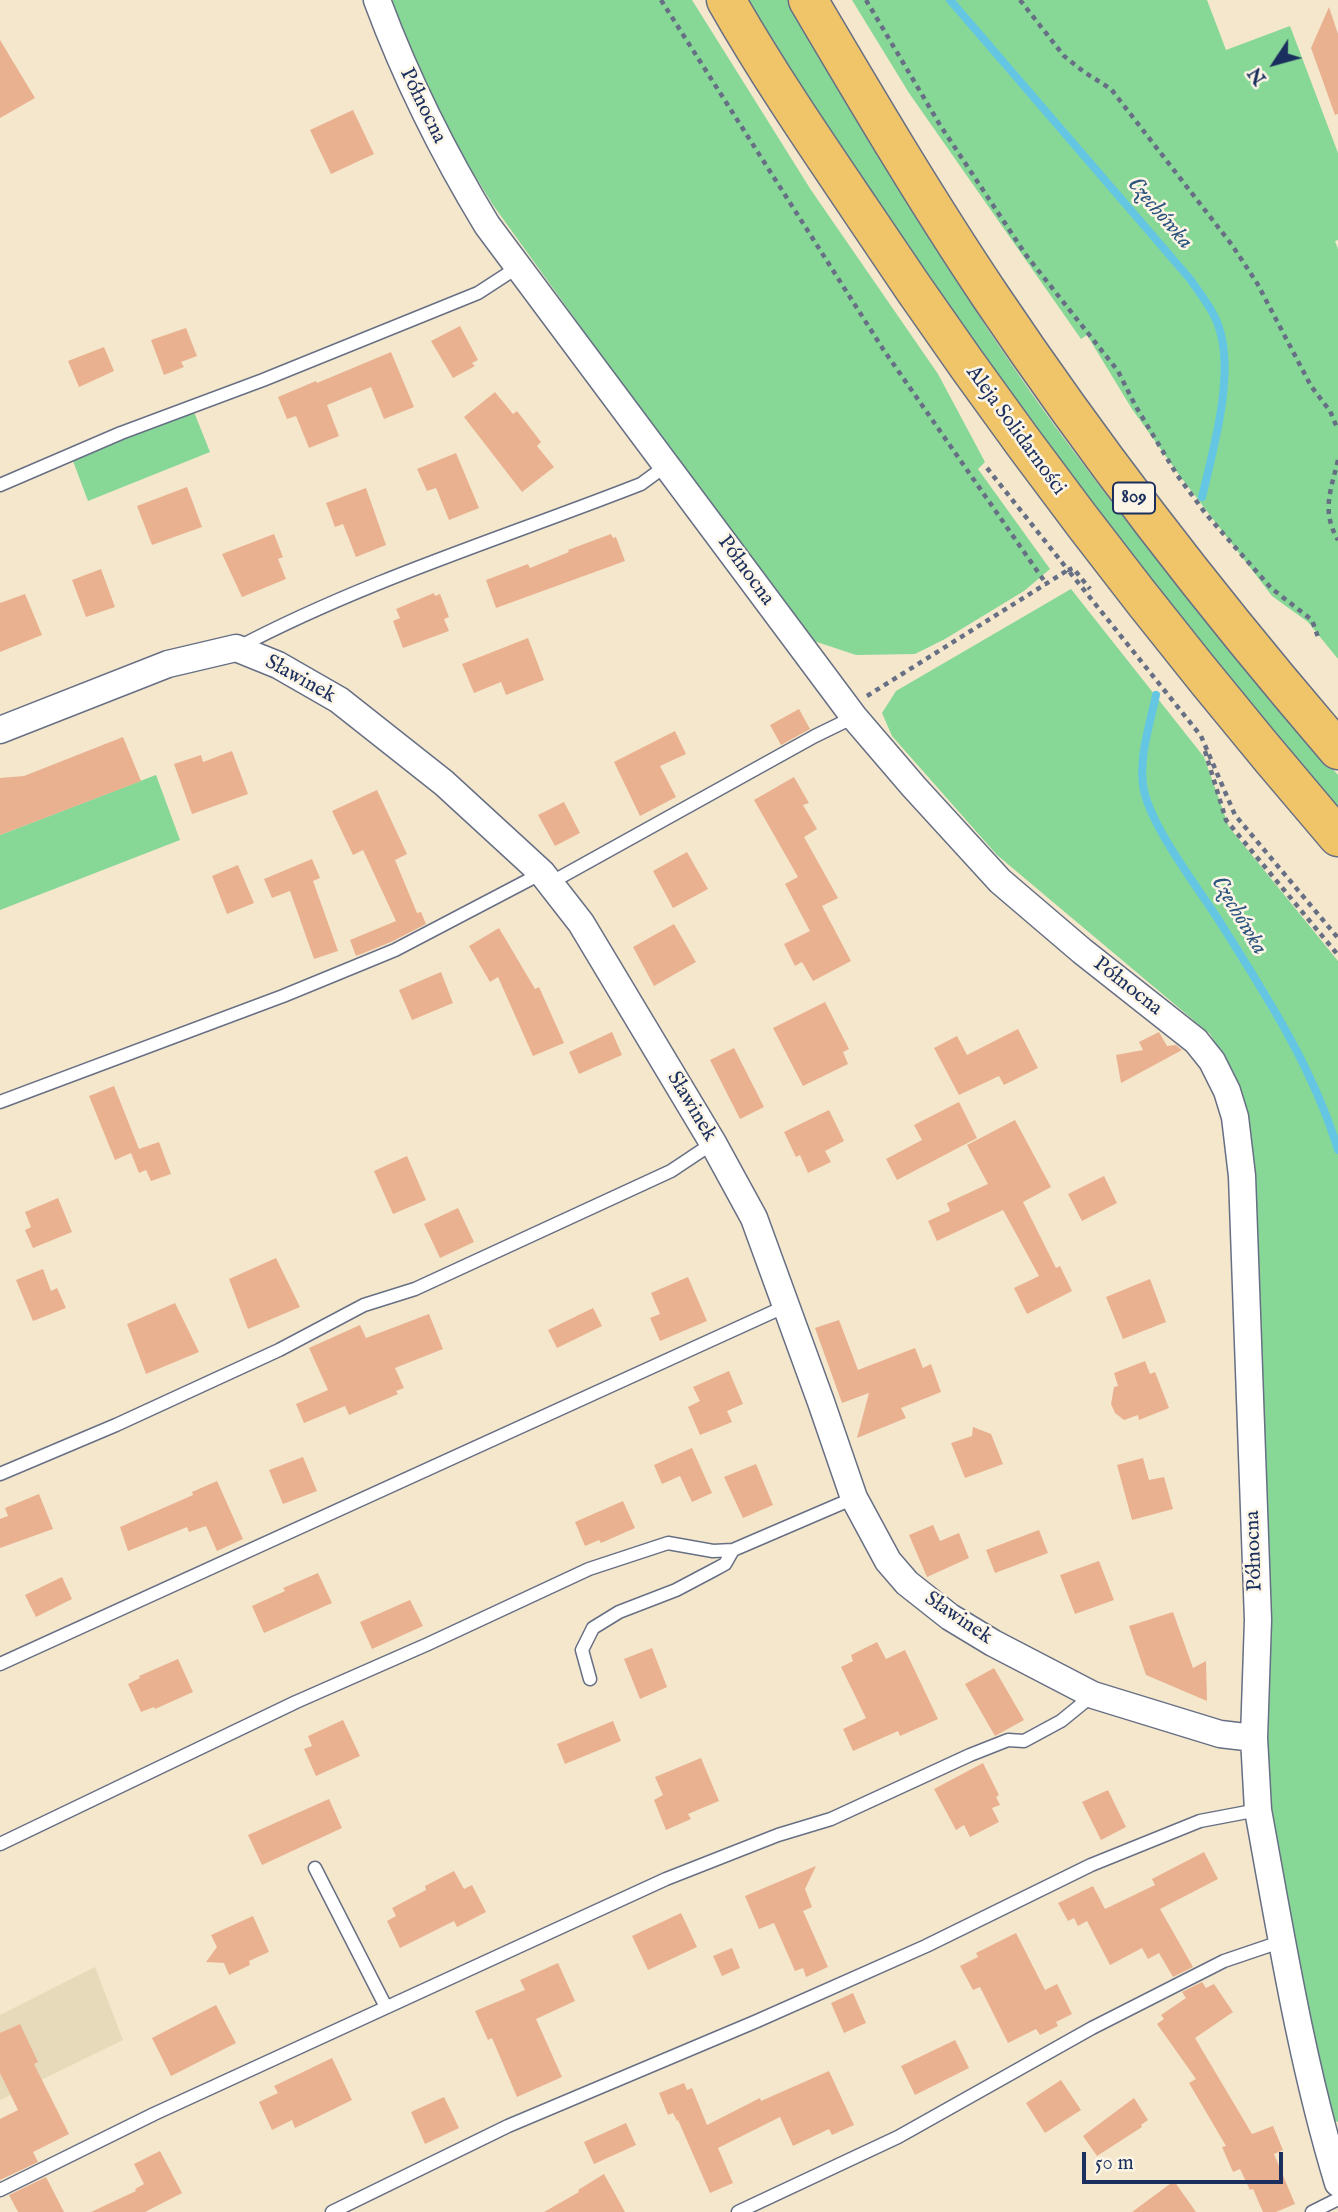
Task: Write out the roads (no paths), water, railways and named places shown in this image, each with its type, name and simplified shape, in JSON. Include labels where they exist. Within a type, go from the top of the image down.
[{"type":"main road","name":"809","points":[[808,0],[948,233],[1064,403],[1166,539],[1338,750]]},
{"type":"main road","name":"Aleja Solidarności","points":[[727,6],[897,264],[1058,491],[1154,616],[1338,837]]},
{"type":"street","name":"Północna","points":[[377,0],[414,94],[486,225],[851,712],[914,787],[1000,881],[1082,951],[1196,1041],[1212,1061],[1227,1091],[1235,1117],[1242,1176],[1258,1620],[1254,1738],[1258,1810],[1318,2118],[1338,2183]]},
{"type":"street","points":[[0,730],[168,664],[236,648]]},
{"type":"street","name":"Sławinek","points":[[236,648],[278,665],[339,700],[444,783],[546,878],[581,923],[713,1143],[754,1219],[854,1498],[888,1561],[907,1583],[950,1617],[983,1637],[1093,1695],[1220,1734],[1254,1738]]},
{"type":"lane","points":[[0,485],[121,433],[263,380],[478,293],[518,267]]},
{"type":"lane","points":[[236,648],[289,620],[381,582],[641,484],[667,465]]},
{"type":"lane","points":[[0,1102],[283,996],[395,950],[546,878],[815,736],[851,712]]},
{"type":"lane","points":[[0,1474],[117,1425],[267,1356],[364,1305],[415,1289],[671,1171],[713,1143]]},
{"type":"lane","points":[[0,1664],[786,1306]]},
{"type":"lane","points":[[0,1844],[296,1702],[589,1569],[668,1543],[713,1551],[733,1550],[854,1498]]},
{"type":"lane","points":[[590,1679],[582,1650],[593,1628],[619,1612],[676,1590],[712,1572],[725,1564],[733,1550]]},
{"type":"lane","points":[[0,2190],[154,2114],[666,1879],[778,1835],[831,1819],[1008,1740],[1024,1741],[1061,1721],[1093,1695]]},
{"type":"lane","points":[[332,2212],[508,2126],[757,2021],[914,1951],[1091,1865],[1200,1821],[1258,1810]]},
{"type":"lane","points":[[315,1868],[386,2007]]},
{"type":"lane","points":[[738,2212],[898,2137],[1092,2028],[1224,1961],[1283,1941]]},
{"type":"lane","points":[[1312,2212],[1338,2199]]},
{"type":"waterway","name":"Czechówka","points":[[950,0],[1190,279],[1215,317],[1224,349],[1225,370],[1220,414],[1202,497]]},
{"type":"waterway","name":"Czechówka","points":[[1156,695],[1142,763],[1147,800],[1163,835],[1286,1031],[1315,1089],[1338,1150]]}]
